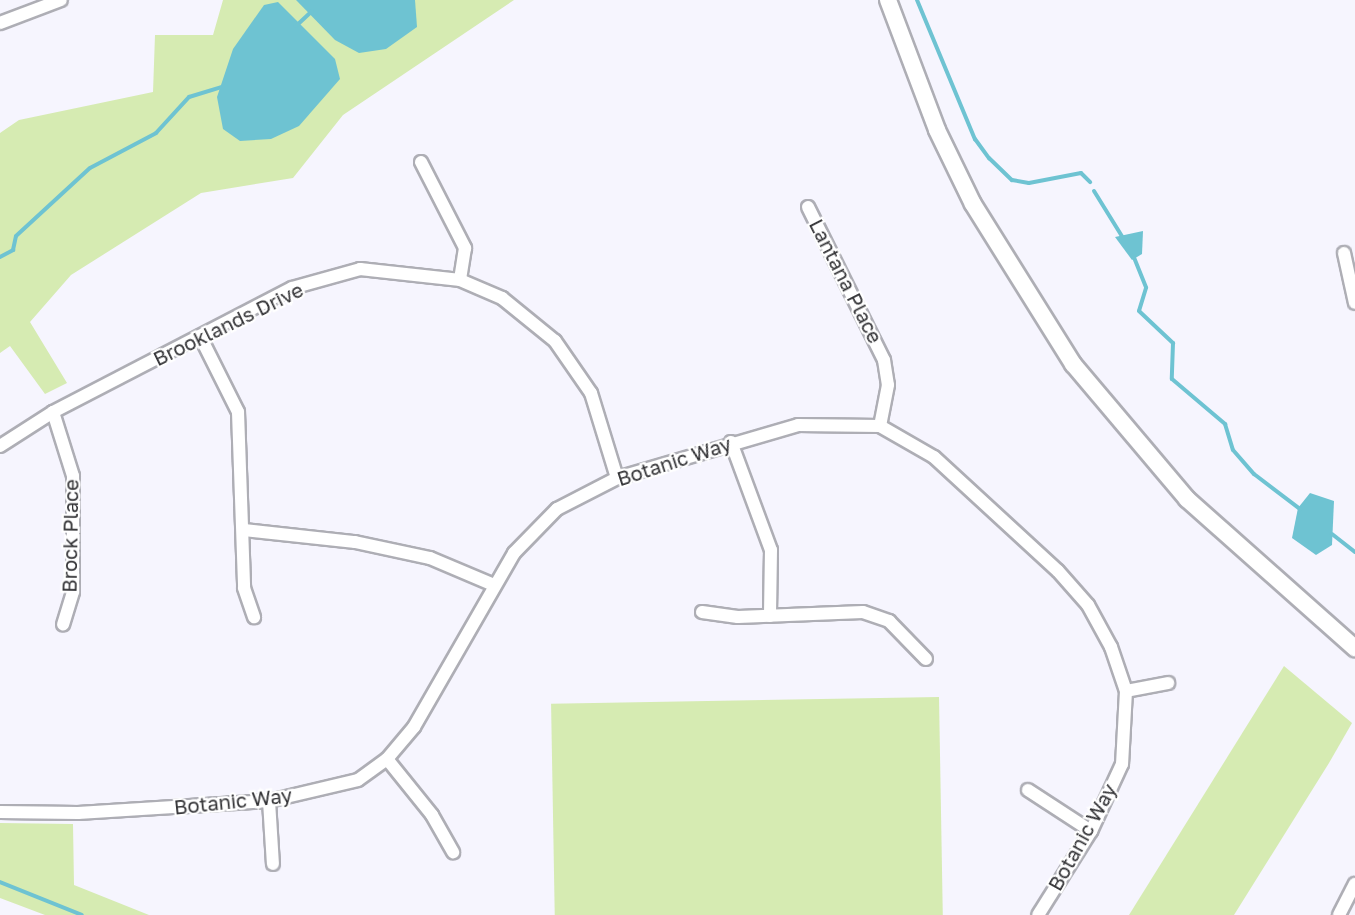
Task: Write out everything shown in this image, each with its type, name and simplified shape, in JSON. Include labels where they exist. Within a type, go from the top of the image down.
[{"type":"main road","points":[[888,0],[917,82],[968,194],[1021,287],[1073,364],[1188,499],[1355,648]]},
{"type":"street","points":[[0,23],[61,0]]},
{"type":"street","points":[[421,162],[465,248],[460,280]]},
{"type":"street","name":"Lantana Place","points":[[808,207],[884,360],[888,385],[880,426]]},
{"type":"street","points":[[1344,253],[1355,303]]},
{"type":"street","name":"Brooklands Drive","points":[[0,446],[52,412],[292,288],[360,269],[460,280],[502,298],[555,340],[591,393],[617,478]]},
{"type":"street","points":[[200,336],[238,412],[244,530],[244,588],[254,617]]},
{"type":"street","name":"Brock Place","points":[[52,412],[73,476],[73,591],[63,625]]},
{"type":"street","name":"Botanic Way","points":[[0,812],[78,813],[268,801],[358,780],[387,759],[414,727],[514,553],[557,509],[617,478],[731,442],[798,425],[880,426],[934,457],[1058,571],[1088,605],[1111,647],[1126,691],[1122,764],[1090,831],[1038,915]]},
{"type":"street","points":[[731,442],[771,550],[770,615]]},
{"type":"street","points":[[244,530],[355,542],[430,558],[494,585]]},
{"type":"street","points":[[702,612],[770,615],[863,612],[889,621],[926,659]]},
{"type":"street","points":[[1126,691],[1168,682]]},
{"type":"street","points":[[387,759],[432,815],[453,852]]},
{"type":"street","points":[[1028,790],[1090,831]]},
{"type":"street","points":[[268,801],[273,864]]},
{"type":"street","points":[[1338,915],[1355,884]]},
{"type":"green space","points":[[223,0],[514,0],[343,115],[293,178],[201,193],[71,275],[30,322],[67,383],[45,394],[10,346],[0,353],[0,133],[19,120],[153,92],[155,35],[213,35]]},
{"type":"green space","points":[[1284,666],[1352,723],[1329,763],[1234,915],[1129,915]]},
{"type":"green space","points":[[939,697],[943,915],[555,915],[551,704]]},
{"type":"green space","points":[[0,823],[73,824],[74,885],[149,915],[45,915],[0,898]]},
{"type":"water","points":[[296,0],[415,0],[417,27],[386,49],[359,53],[335,40]]},
{"type":"water","points":[[278,2],[335,59],[340,79],[299,126],[271,139],[240,141],[223,129],[217,97],[233,49],[264,5]]},
{"type":"water","points":[[1143,231],[1142,254],[1132,260],[1115,237]]},
{"type":"water","points":[[1310,493],[1334,501],[1332,545],[1316,555],[1292,538],[1298,508]]},
{"type":"waterway","points":[[917,0],[975,139],[989,158],[1012,180],[1029,183],[1081,173],[1090,182]]},
{"type":"waterway","points":[[296,26],[312,11]]},
{"type":"waterway","points":[[0,257],[13,250],[16,236],[90,168],[156,133],[189,97],[225,86]]},
{"type":"waterway","points":[[1094,191],[1123,238]]},
{"type":"waterway","points":[[1133,255],[1146,288],[1139,311],[1173,343],[1172,379],[1225,424],[1233,450],[1254,474],[1300,509]]},
{"type":"waterway","points":[[1332,534],[1355,552]]},
{"type":"waterway","points":[[0,882],[82,915]]}]
